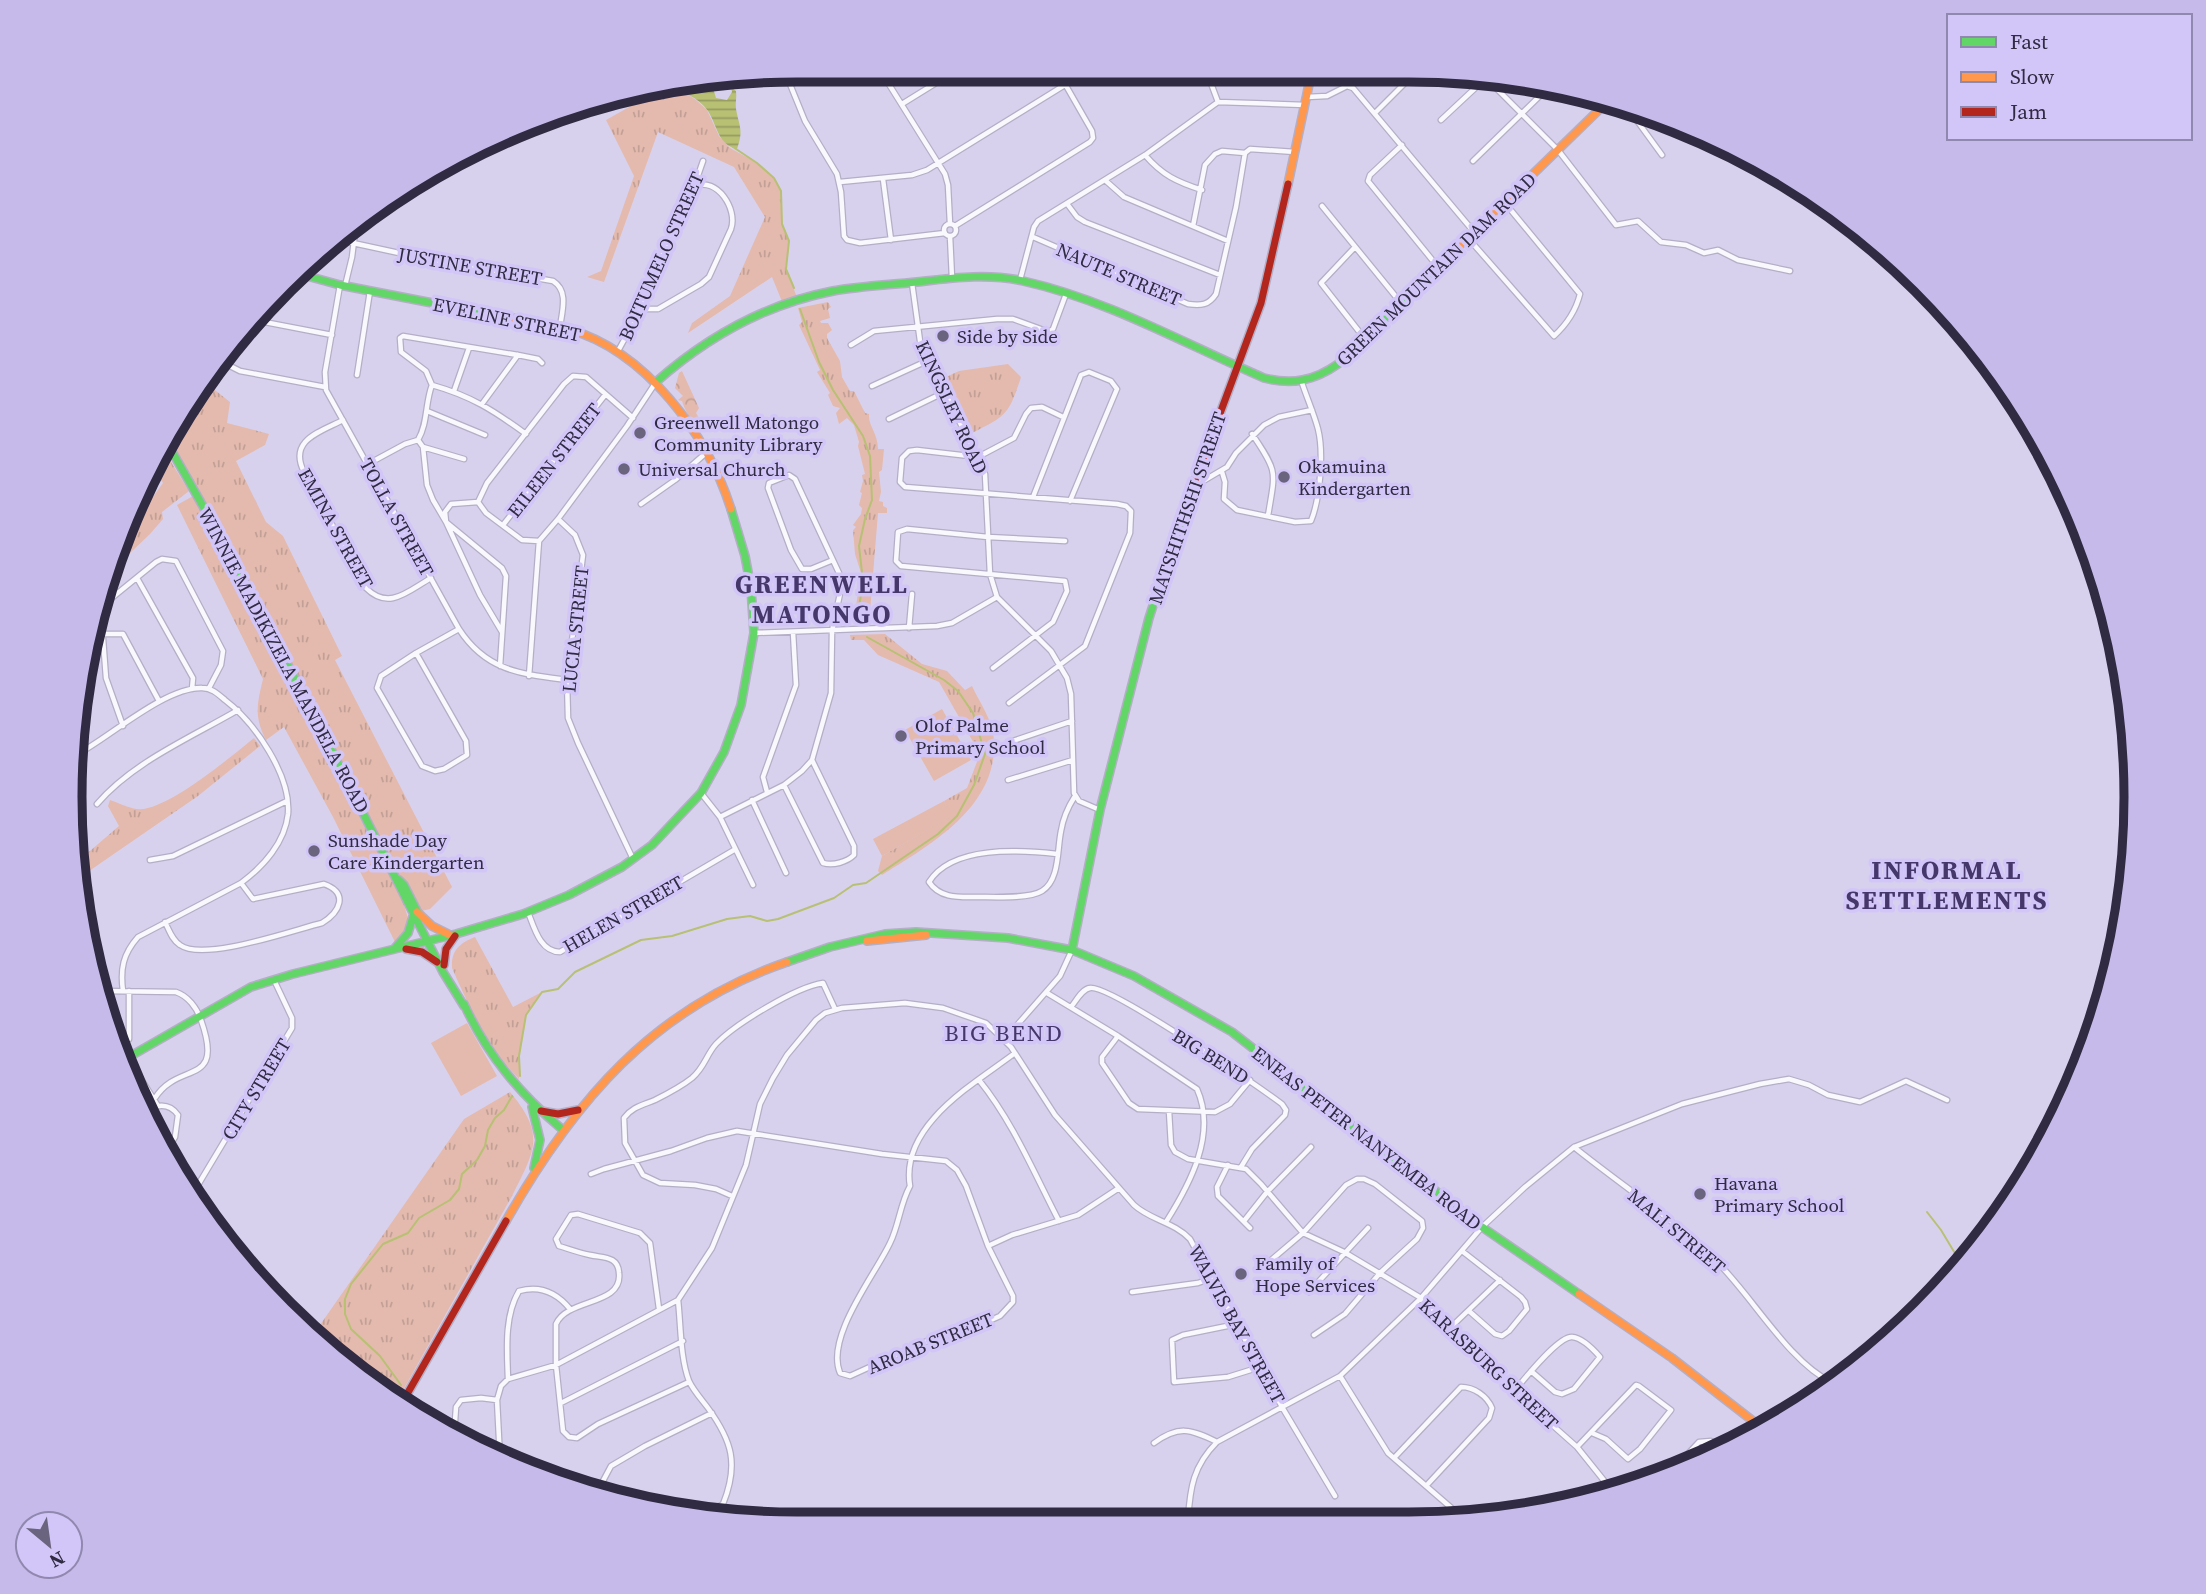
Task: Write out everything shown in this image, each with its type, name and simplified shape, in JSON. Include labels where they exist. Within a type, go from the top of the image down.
[{"type":"main road","name":"MATSHITHSHI STREET","points":[[1072,950],[1100,810],[1160,576],[1261,303],[1310,82]]},
{"type":"main road","name":"GREEN MOUNTAIN DAM ROAD","points":[[1302,383],[1326,373],[1365,339],[1600,109]]},
{"type":"main road","name":"EVELINE STREET","points":[[131,1056],[251,987],[273,979],[454,935],[528,912],[569,895],[634,860],[678,820],[701,793],[724,752],[737,719],[754,633],[751,588],[745,556],[725,492],[707,452],[656,382],[618,351],[585,335],[560,327],[343,286],[309,276]]},
{"type":"main road","points":[[656,382],[678,361],[712,337],[783,304],[830,291],[862,286],[952,278],[1020,280],[1067,293],[1276,382],[1302,383]]},
{"type":"main road","name":"WINNIE MADIKIZELA MANDELA ROAD","points":[[172,451],[494,1059],[533,1106],[563,1130]]},
{"type":"main road","points":[[416,913],[432,926],[454,935],[442,964],[422,952],[397,949],[408,933],[416,913]]},
{"type":"main road","name":"ENEAS PETER NANYEMBA ROAD","points":[[563,1130],[630,1054],[670,1022],[706,999],[758,972],[802,956],[901,932],[1008,938],[1072,950],[1134,976],[1232,1032],[1482,1227],[1672,1359],[1754,1422]]},
{"type":"main road","points":[[533,1173],[540,1140],[533,1106],[558,1114],[578,1110]]},
{"type":"main road","points":[[407,1395],[533,1173],[563,1130]]},
{"type":"street","points":[[789,82],[805,121],[832,163],[840,182],[843,227],[847,240],[854,243],[955,234],[948,185],[939,164],[888,82]]},
{"type":"street","points":[[902,104],[938,82]]},
{"type":"street","points":[[952,278],[945,228],[1093,138],[1092,131],[1064,82]]},
{"type":"street","points":[[840,182],[912,175],[939,164],[1072,82]]},
{"type":"street","points":[[1210,82],[1218,103]]},
{"type":"street","points":[[1375,113],[1406,82]]},
{"type":"street","points":[[1020,280],[1034,226],[1038,221],[1106,181],[1218,103],[1306,101],[1327,96],[1347,86],[1353,89],[1402,145],[1554,336],[1563,328],[1580,294],[1505,203]]},
{"type":"street","points":[[1441,120],[1478,86]]},
{"type":"street","points":[[1495,87],[1558,150],[1616,225],[1638,221],[1661,242],[1686,245],[1704,253],[1718,250],[1738,260],[1790,271]]},
{"type":"street","points":[[1473,161],[1541,95]]},
{"type":"street","points":[[1636,119],[1662,155]]},
{"type":"street","points":[[1402,145],[1370,174],[1368,181],[1438,267]]},
{"type":"street","points":[[1193,226],[1202,190],[1203,170],[1209,159],[1222,151],[1245,153],[1250,149],[1295,152]]},
{"type":"street","name":"NAUTE STREET","points":[[1033,237],[1188,304],[1204,305],[1212,301],[1216,293],[1245,153]]},
{"type":"street","points":[[1145,155],[1170,179],[1202,190]]},
{"type":"street","name":"BOITUMELO STREET","points":[[618,351],[641,309],[684,199],[694,187],[703,161]]},
{"type":"street","points":[[883,178],[891,240]]},
{"type":"street","points":[[1106,181],[1124,197],[1228,240]]},
{"type":"street","points":[[641,309],[658,309],[709,277],[731,229],[733,213],[719,192],[712,185],[704,183],[694,187]]},
{"type":"street","points":[[1068,205],[1077,217],[1085,222],[1220,275]]},
{"type":"street","points":[[1322,206],[1402,304]]},
{"type":"street","points":[[229,364],[240,371],[325,387],[332,335],[355,236]]},
{"type":"street","name":"JUSTINE STREET","points":[[347,242],[553,281],[563,292],[560,327]]},
{"type":"street","points":[[1355,247],[1321,283],[1365,339]]},
{"type":"street","name":"KINGSLEY ROAD","points":[[912,283],[916,327],[929,360],[985,474],[990,574],[997,597],[1037,636],[1060,665],[1070,686],[1075,796],[1062,823],[1056,867],[1049,884],[1041,892],[954,897],[939,892],[929,882],[945,867],[965,855],[1040,852],[1057,854]]},
{"type":"street","points":[[357,375],[370,291]]},
{"type":"street","points":[[851,345],[874,331],[1013,319],[1049,332],[1067,293]]},
{"type":"street","points":[[264,322],[332,335]]},
{"type":"street","points":[[418,440],[432,385],[426,371],[401,352],[401,337],[518,355],[538,359],[542,363]]},
{"type":"street","points":[[454,391],[469,348]]},
{"type":"street","points":[[482,404],[518,355]]},
{"type":"street","points":[[872,386],[929,360]]},
{"type":"street","points":[[1033,498],[1063,417],[1083,373],[1089,372],[1115,384],[1117,389],[1070,501]]},
{"type":"street","points":[[478,502],[487,482],[573,376],[586,377],[633,418]]},
{"type":"street","points":[[529,676],[539,541],[633,418],[656,382]]},
{"type":"street","points":[[1222,472],[1225,482],[1224,499],[1237,510],[1311,521],[1321,449],[1318,430],[1302,383]]},
{"type":"street","points":[[432,385],[454,391],[482,404],[526,434]]},
{"type":"street","name":"TOLLA STREET","points":[[325,387],[459,629],[476,651],[500,666],[529,676],[567,680]]},
{"type":"street","points":[[889,419],[946,392]]},
{"type":"street","name":"EILEEN STREET","points":[[503,525],[605,395]]},
{"type":"street","points":[[1009,704],[1079,652],[1088,640],[1128,540],[1132,516],[1123,505],[905,487],[900,482],[902,458],[909,451],[978,457],[1014,438],[1031,408],[1042,407],[1063,417]]},
{"type":"street","points":[[1192,488],[1222,472],[1252,435],[1271,421],[1311,410]]},
{"type":"street","points":[[427,411],[485,435]]},
{"type":"street","name":"EMINA STREET","points":[[343,420],[309,438],[300,449],[299,456],[304,472],[366,588],[376,597],[391,600],[431,578]]},
{"type":"street","points":[[1252,435],[1274,469],[1274,486],[1268,516]]},
{"type":"street","points":[[418,440],[423,447],[427,485],[433,500],[480,595],[502,632]]},
{"type":"street","points":[[368,464],[418,440]]},
{"type":"street","points":[[423,447],[464,459]]},
{"type":"street","points":[[641,503],[675,480],[707,452]]},
{"type":"street","points":[[720,817],[784,785],[802,771],[812,760],[830,701],[832,631],[842,584],[833,560],[793,476],[769,483],[768,488],[788,541],[802,569],[811,569],[833,560]]},
{"type":"street","points":[[478,502],[486,513],[522,540],[539,541]]},
{"type":"street","points":[[478,502],[450,504],[445,512],[446,522],[502,568],[506,576],[500,666]]},
{"type":"street","name":"LUCIA STREET","points":[[558,519],[575,535],[583,555],[567,680],[568,718],[634,860]]},
{"type":"street","points":[[993,668],[1054,620],[1067,592],[1065,581],[901,566],[896,561],[896,536],[903,529],[1065,541]]},
{"type":"street","points":[[111,599],[156,562],[162,559],[176,561],[223,651],[221,665],[209,688]]},
{"type":"street","points":[[136,578],[192,678],[192,689]]},
{"type":"street","points":[[909,628],[912,594]]},
{"type":"street","points":[[754,633],[909,628],[952,623],[997,597]]},
{"type":"street","points":[[416,653],[466,741],[467,755],[444,769],[435,771],[418,761],[377,688],[381,677],[416,653],[459,629]]},
{"type":"street","points":[[103,630],[106,678],[122,726]]},
{"type":"street","points":[[767,792],[764,777],[796,685],[793,632]]},
{"type":"street","points":[[103,634],[123,634],[159,701]]},
{"type":"street","points":[[84,750],[159,701],[192,689],[209,688],[238,710],[252,725],[269,752],[285,789],[287,801],[288,814],[280,841],[264,862],[242,883],[138,937],[130,947],[121,971],[126,991],[129,1039]]},
{"type":"street","points":[[97,804],[110,788],[136,770],[238,710]]},
{"type":"street","points":[[1013,741],[1072,721]]},
{"type":"street","points":[[784,785],[823,863],[833,864],[851,859],[854,846],[812,760]]},
{"type":"street","points":[[1008,780],[1073,760]]},
{"type":"street","points":[[701,793],[720,817],[753,885]]},
{"type":"street","points":[[1075,796],[1079,802],[1100,810]]},
{"type":"street","points":[[752,800],[786,873]]},
{"type":"street","points":[[150,860],[173,856],[287,801]]},
{"type":"street","name":"HELEN STREET","points":[[528,912],[543,944],[550,950],[560,952],[734,850]]},
{"type":"street","points":[[165,922],[182,947],[212,951],[322,923],[334,915],[339,907],[338,895],[333,887],[324,884],[253,899],[242,883]]},
{"type":"street","points":[[1004,1040],[1047,993],[1067,965],[1072,950]]},
{"type":"street","name":"CITY STREET","points":[[198,1186],[292,1028],[292,1018],[273,979]]},
{"type":"street","points":[[732,1196],[716,1189],[695,1185],[660,1183],[643,1175],[624,1137],[626,1116],[645,1102],[654,1101],[691,1078],[704,1066],[710,1051],[727,1032],[767,1008],[823,983],[835,1009]]},
{"type":"street","name":"BIG BEND","points":[[1071,1007],[1087,988],[1093,987],[1123,1001],[1216,1057],[1282,1104],[1286,1113],[1252,1149],[1241,1167]]},
{"type":"street","points":[[110,991],[168,991],[182,994],[200,1016],[208,1041],[207,1058],[197,1072],[179,1077],[161,1088],[155,1098]]},
{"type":"street","points":[[1047,993],[1197,1089],[1203,1113],[1198,1160],[1185,1191],[1166,1222]]},
{"type":"street","name":"WALVIS BAY STREET","points":[[678,1300],[712,1248],[746,1165],[760,1104],[787,1055],[816,1020],[835,1009],[874,1003],[925,1004],[975,1018],[986,1023],[1004,1040],[1055,1115],[1140,1210],[1166,1222],[1190,1239],[1282,1407],[1335,1496]]},
{"type":"street","points":[[1118,1036],[1102,1057],[1105,1070],[1134,1107],[1203,1113],[1223,1109],[1250,1080]]},
{"type":"street","points":[[591,1174],[737,1131],[911,1158],[915,1142],[925,1128],[979,1080],[1015,1053]]},
{"type":"street","points":[[1188,1512],[1188,1494],[1193,1480],[1207,1452],[1217,1442],[1340,1376],[1421,1298],[1482,1227],[1525,1186],[1574,1147],[1625,1125],[1693,1101],[1789,1079],[1828,1095],[1860,1102],[1906,1081],[1947,1100]]},
{"type":"street","points":[[979,1080],[993,1098],[1021,1146],[1059,1221]]},
{"type":"street","points":[[141,1081],[158,1106]]},
{"type":"street","points":[[154,1108],[174,1109],[178,1115],[172,1142]]},
{"type":"street","points":[[1169,1111],[1173,1149],[1180,1156],[1241,1167]]},
{"type":"street","points":[[1244,1221],[1267,1192],[1311,1147]]},
{"type":"street","name":"MALI STREET","points":[[1574,1147],[1698,1245],[1733,1280],[1806,1366],[1825,1378]]},
{"type":"street","name":"AROAB STREET","points":[[911,1158],[946,1161],[957,1170],[966,1186],[988,1246],[1013,1296],[1013,1302],[1000,1316],[959,1334],[938,1336],[849,1376],[840,1373],[836,1361],[838,1349],[856,1298],[891,1242],[909,1186],[911,1158]]},
{"type":"street","points":[[1228,1166],[1217,1187],[1218,1196],[1250,1228]]},
{"type":"street","name":"KARASBURG STREET","points":[[1241,1167],[1254,1176],[1303,1233],[1344,1252],[1421,1298],[1514,1391],[1577,1447],[1608,1483]]},
{"type":"street","points":[[1270,1261],[1303,1233],[1346,1185],[1357,1179],[1369,1180],[1422,1221],[1423,1228],[1417,1239],[1380,1273],[1345,1314],[1314,1335]]},
{"type":"street","points":[[988,1246],[1012,1235],[1078,1214],[1119,1188]]},
{"type":"street","points":[[659,1309],[650,1243],[647,1238],[640,1233],[578,1214],[571,1215],[556,1240],[559,1247],[612,1259],[618,1266],[620,1277],[618,1285],[603,1297],[570,1309],[556,1324],[556,1365],[563,1431],[569,1437],[577,1438],[598,1424],[690,1382]]},
{"type":"street","points":[[1309,1292],[1368,1228]]},
{"type":"street","points":[[1462,1251],[1521,1297],[1527,1305],[1527,1309],[1509,1331],[1499,1336],[1469,1311]]},
{"type":"street","points":[[1132,1292],[1198,1283],[1212,1278]]},
{"type":"street","points":[[1451,1328],[1500,1280]]},
{"type":"street","points":[[508,1378],[510,1318],[519,1291],[529,1289],[550,1292],[559,1296],[570,1309]]},
{"type":"street","points":[[499,1446],[497,1400],[501,1386],[508,1378],[556,1365],[678,1300],[690,1382],[730,1444],[731,1474],[723,1504],[717,1507]]},
{"type":"street","points":[[1237,1324],[1183,1335],[1172,1340],[1174,1382],[1228,1377],[1260,1367]]},
{"type":"street","points":[[1514,1391],[1531,1371],[1565,1339],[1572,1337],[1578,1340],[1600,1357],[1574,1389],[1562,1394],[1531,1371]]},
{"type":"street","points":[[561,1403],[683,1342]]},
{"type":"street","points":[[1340,1376],[1378,1440],[1394,1458],[1454,1510]]},
{"type":"street","points":[[1577,1447],[1636,1385],[1671,1410],[1640,1449],[1628,1458],[1606,1439],[1592,1433]]},
{"type":"street","points":[[1394,1458],[1461,1387],[1469,1387],[1483,1396],[1492,1408],[1489,1418],[1426,1486]]},
{"type":"street","points":[[455,1424],[456,1407],[461,1400],[497,1400]]},
{"type":"street","points":[[601,1484],[611,1466],[712,1413]]},
{"type":"street","points":[[1154,1443],[1170,1432],[1180,1430],[1194,1432],[1217,1442]]},
{"type":"street","points":[[1687,1455],[1699,1443],[1715,1443]]},
{"type":"green space","points":[[683,92],[707,110],[719,136],[730,148],[757,163],[774,178],[781,191],[782,224],[789,241],[786,269],[798,300],[783,304],[772,277],[688,333],[692,323],[730,296],[765,217],[734,167],[658,132],[604,282],[587,277],[601,271],[634,176],[606,120],[642,100]]},
{"type":"green space","points":[[828,302],[831,307],[828,309],[830,318],[820,321],[828,323],[832,330],[827,334],[827,338],[840,361],[842,377],[850,391],[854,391],[865,413],[869,414],[878,449],[884,449],[882,470],[879,472],[879,501],[887,508],[887,513],[878,513],[869,624],[856,625],[855,613],[861,573],[855,554],[853,530],[856,527],[853,525],[861,514],[860,492],[862,475],[865,474],[859,442],[854,425],[847,418],[839,424],[836,413],[840,408],[833,406],[828,395],[830,393],[817,372],[820,370],[799,325],[802,322],[798,308]]},
{"type":"green space","points":[[1008,364],[1021,377],[1013,399],[1000,418],[972,433],[944,378],[959,371]]},
{"type":"green space","points":[[682,371],[699,408],[696,413],[705,428],[701,430],[695,425],[682,401],[678,400],[683,396],[675,388]]},
{"type":"green space","points":[[212,388],[230,402],[227,423],[269,434],[265,445],[236,461],[266,522],[283,536],[342,656],[335,660],[452,887],[430,909],[417,912],[172,452]]},
{"type":"green space","points":[[168,458],[189,491],[162,512],[163,519],[123,560],[142,512],[163,483],[159,476]]},
{"type":"green space","points":[[193,496],[403,901],[409,922],[402,938],[396,944],[333,817],[284,727],[266,740],[262,732],[258,710],[263,679],[177,505]]},
{"type":"green space","points":[[885,634],[922,664],[947,671],[965,690],[972,686],[989,719],[994,740],[992,764],[985,785],[973,804],[940,837],[882,875],[878,871],[882,856],[951,816],[944,801],[967,788],[980,754],[939,682],[878,655],[864,640],[851,640],[850,635]]},
{"type":"green space","points":[[942,709],[971,760],[934,781],[905,730]]},
{"type":"green space","points":[[254,738],[260,746],[198,796],[87,873],[85,855],[119,826],[108,806],[110,800],[127,807],[149,808],[180,793]]},
{"type":"green space","points":[[944,801],[952,816],[882,856],[873,839]]},
{"type":"green space","points":[[475,937],[513,1007],[542,992],[526,1015],[519,1056],[519,1079],[489,1041],[452,968],[457,948]]},
{"type":"green space","points":[[467,1023],[497,1076],[461,1096],[431,1043]]},
{"type":"green space","points":[[510,1092],[529,1120],[533,1132],[531,1154],[512,1196],[402,1392],[362,1364],[319,1327],[464,1119]]},
{"type":"shaded area","points":[[712,87],[716,98],[727,100],[732,92],[731,87],[736,91],[736,109],[741,132],[737,149],[722,139],[708,111],[683,92]]},
{"type":"waterway","points":[[733,147],[774,178],[781,191],[782,224],[789,241],[786,269],[794,288]]},
{"type":"waterway","points":[[800,309],[819,362],[833,390],[863,436],[870,456],[872,500],[859,546],[863,581],[859,624]]},
{"type":"waterway","points":[[520,1076],[519,1056],[526,1015],[542,992],[558,989],[575,972],[641,940],[672,936],[727,919],[750,916],[767,921],[778,919],[834,898],[853,885],[866,883],[938,834],[957,816],[974,785],[985,754],[973,713],[958,691],[944,680],[867,637]]},
{"type":"waterway","points":[[401,1385],[380,1356],[351,1329],[345,1314],[345,1299],[351,1284],[383,1244],[408,1233],[419,1218],[450,1200],[459,1189],[462,1174],[477,1160],[485,1146],[488,1130],[495,1118],[504,1110],[512,1096]]},
{"type":"waterway","points":[[1927,1212],[1956,1256]]},
{"type":"traffic: fast","points":[[656,382],[696,351],[738,324],[784,304],[844,289],[983,277],[1023,281],[1055,289],[1116,311],[1264,378],[1302,380],[1338,364],[1453,252]]},
{"type":"traffic: fast","points":[[309,276],[499,316]]},
{"type":"traffic: fast","points":[[172,451],[275,639],[443,972],[464,1006]]},
{"type":"traffic: fast","points":[[131,1056],[251,987],[523,914],[569,895],[622,867],[652,845],[701,793],[724,752],[741,705],[754,633],[751,588],[731,509]]},
{"type":"traffic: fast","points":[[1072,950],[1100,810],[1149,618],[1182,516]]},
{"type":"traffic: fast","points":[[399,880],[418,913]]},
{"type":"traffic: fast","points":[[395,948],[408,933],[414,913]]},
{"type":"traffic: fast","points":[[787,962],[830,947],[885,934],[916,932],[1008,938],[1072,950],[1134,976],[1232,1032],[1482,1227],[1579,1294]]},
{"type":"traffic: fast","points":[[464,1004],[483,1040],[506,1073],[563,1130]]},
{"type":"traffic: fast","points":[[532,1107],[540,1140],[534,1168]]},
{"type":"traffic: slow","points":[[1288,184],[1309,82]]},
{"type":"traffic: slow","points":[[1453,252],[1600,109]]},
{"type":"traffic: slow","points":[[499,316],[560,327],[596,340],[623,356],[648,376],[670,399],[706,452],[731,509]]},
{"type":"traffic: slow","points":[[417,912],[432,926],[450,935]]},
{"type":"traffic: slow","points":[[867,941],[926,935]]},
{"type":"traffic: slow","points":[[506,1221],[560,1136],[589,1098],[622,1064],[657,1033],[696,1005],[739,981],[787,962]]},
{"type":"traffic: slow","points":[[1579,1294],[1672,1358],[1755,1422]]},
{"type":"traffic: jam","points":[[1182,516],[1261,303],[1288,184]]},
{"type":"traffic: jam","points":[[444,965],[446,949],[455,936]]},
{"type":"traffic: jam","points":[[406,949],[422,952],[437,962]]},
{"type":"traffic: jam","points":[[541,1111],[558,1114],[578,1110]]},
{"type":"traffic: jam","points":[[407,1395],[506,1221]]},
{"type":"place","name":"Side by Side","points":[[943,336]]},
{"type":"place","name":"Greenwell Matongo Community Library","points":[[640,433]]},
{"type":"place","name":"Universal Church","points":[[624,469]]},
{"type":"place","name":"Okamuina Kindergarten","points":[[1284,477]]},
{"type":"place","name":"Olof Palme Primary School","points":[[901,736]]},
{"type":"place","name":"Sunshade Day Care Kindergarten","points":[[314,851]]},
{"type":"place","name":"Havana Primary School","points":[[1700,1194]]},
{"type":"place","name":"Family of Hope Services","points":[[1241,1274]]},
{"type":"district","name":"GREENWELL MATONGO","points":[[822,599]]},
{"type":"district","name":"INFORMAL SETTLEMENTS","points":[[1947,885]]},
{"type":"district","name":"BIG BEND","points":[[1004,1033]]}]
